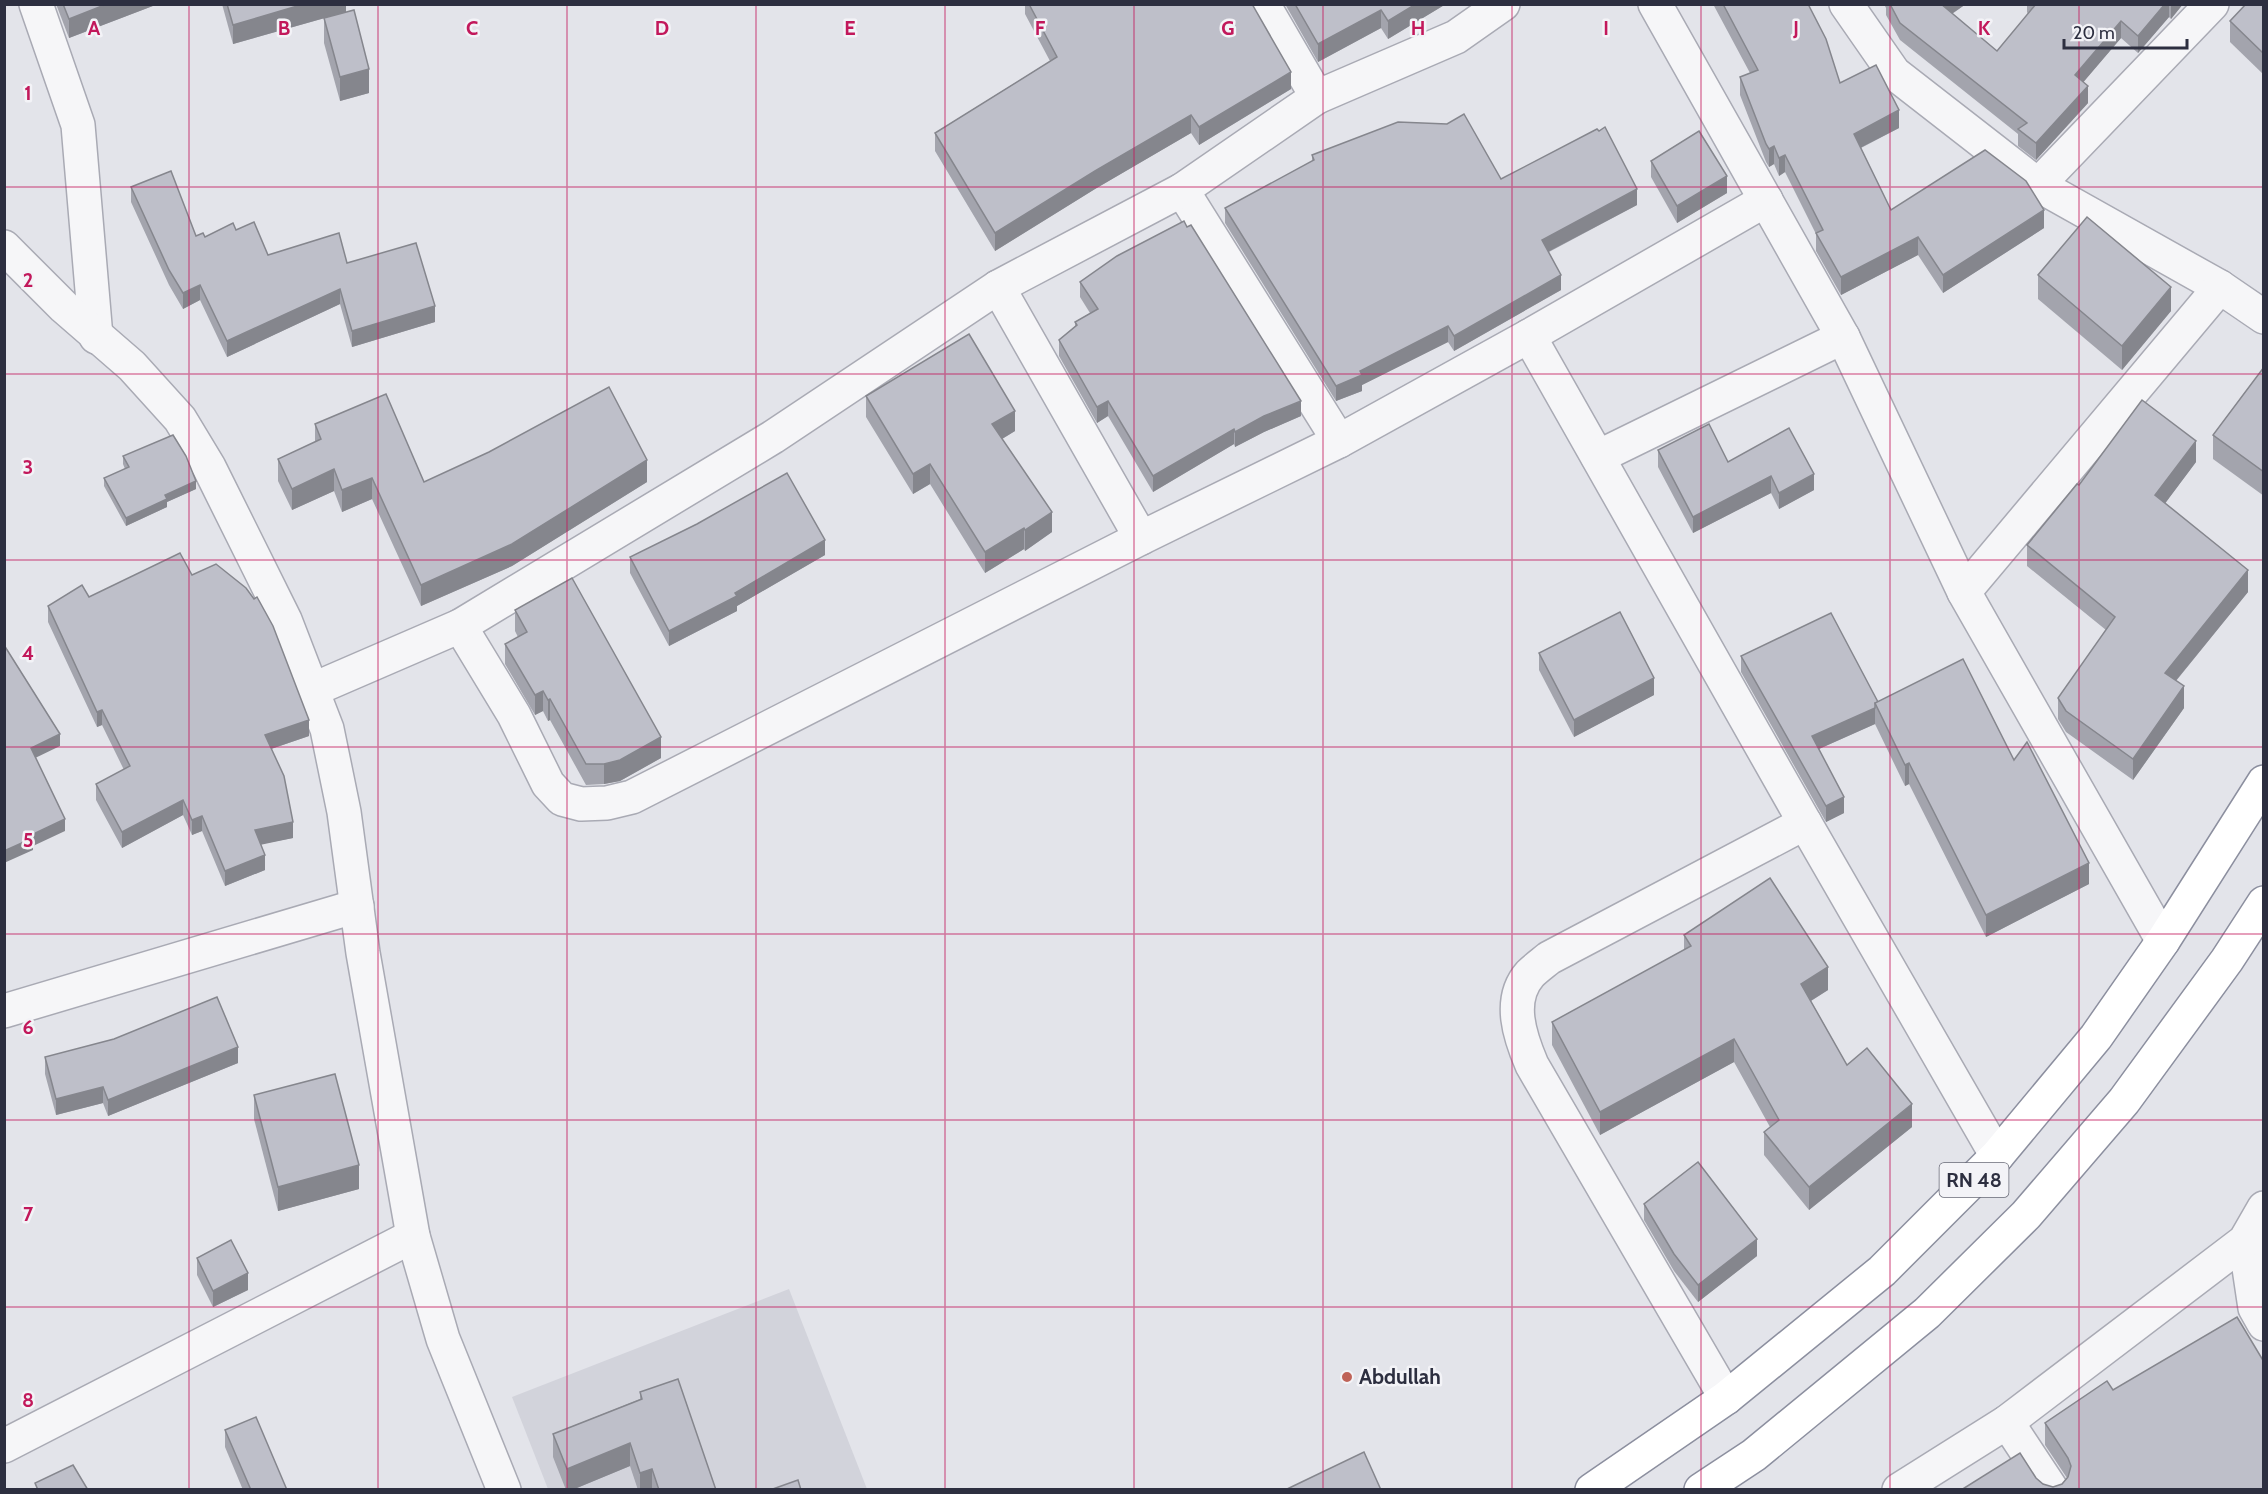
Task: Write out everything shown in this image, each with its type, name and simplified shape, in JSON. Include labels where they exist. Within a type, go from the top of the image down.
[{"type":"highway","name":"RN 48","points":[[1592,1490],[1726,1398],[1882,1270],[1997,1156],[2096,1037],[2163,941],[2264,782]]},
{"type":"highway","name":"RN 48","points":[[1701,1490],[1754,1455],[1927,1313],[2026,1215],[2124,1101],[2227,960],[2264,903]]},
{"type":"street","points":[[36,4],[78,125],[96,337]]},
{"type":"street","points":[[1263,4],[1317,96]]},
{"type":"street","points":[[312,690],[460,626],[773,436],[998,286],[1182,190],[1317,96],[1456,37],[1503,4]]},
{"type":"street","points":[[1655,4],[1843,337],[1964,592],[2163,941]]},
{"type":"street","points":[[1846,4],[1894,73],[2038,185],[2220,287],[2264,317]]},
{"type":"street","points":[[2038,185],[2212,4]]},
{"type":"street","points":[[1182,190],[1339,441]]},
{"type":"street","points":[[460,626],[514,716],[548,784],[562,799],[580,804],[607,803],[632,797],[1141,538],[1339,441],[1530,336],[1767,200]]},
{"type":"street","points":[[4,247],[96,337],[132,366],[180,419],[209,467],[285,620],[327,729],[344,812],[363,953],[413,1236],[443,1340],[504,1490]]},
{"type":"street","points":[[998,286],[1141,538]]},
{"type":"street","points":[[1964,592],[2220,287]]},
{"type":"street","points":[[1530,336],[1805,823],[1997,1156]]},
{"type":"street","points":[[1598,457],[1843,337]]},
{"type":"street","points":[[1726,1398],[1532,1065],[1524,1046],[1517,1008],[1520,990],[1530,974],[1549,958],[1805,823]]},
{"type":"street","points":[[4,1011],[357,906]]},
{"type":"street","points":[[1899,1490],[2007,1422],[2246,1241],[2264,1208]]},
{"type":"street","points":[[4,1446],[413,1236]]},
{"type":"street","points":[[2246,1241],[2261,1311]]},
{"type":"street","points":[[2007,1422],[2052,1490]]},
{"type":"shaded area","points":[[789,1289],[867,1489],[548,1489],[512,1397]]},
{"type":"building","points":[[63,4],[107,4],[69,19]]},
{"type":"building","points":[[227,4],[304,4],[233,25]]},
{"type":"building","points":[[1029,4],[1252,4],[1291,72],[1199,127],[1191,115],[995,233],[935,133],[1057,57]]},
{"type":"building","points":[[1295,4],[1416,4],[1388,21],[1381,10],[1318,44]]},
{"type":"building","points":[[1723,4],[1808,4],[1826,39],[1840,83],[1876,65],[1899,110],[1854,134],[1891,210],[1985,150],[2026,181],[2044,210],[1943,275],[1918,237],[1841,277],[1816,233],[1823,230],[1785,155],[1779,158],[1774,146],[1769,149],[1766,144],[1740,77],[1758,70]]},
{"type":"building","points":[[1890,4],[1941,4],[1997,51],[2036,4],[2165,4],[2138,36],[2121,21],[2075,75],[2088,86],[2036,143],[2018,129],[2027,123],[1900,23]]},
{"type":"building","points":[[2246,4],[2264,4],[2264,54],[2230,21]]},
{"type":"building","points":[[354,10],[369,69],[340,77],[324,18]]},
{"type":"building","points":[[1464,114],[1501,179],[1605,127],[1637,189],[1542,240],[1561,275],[1454,336],[1448,326],[1360,371],[1362,375],[1336,386],[1225,208],[1314,160],[1312,155],[1398,122],[1447,124]]},
{"type":"building","points":[[1699,131],[1727,176],[1677,206],[1651,161]]},
{"type":"building","points":[[171,171],[196,236],[203,233],[205,237],[233,223],[236,230],[254,222],[268,255],[339,233],[347,263],[416,243],[435,306],[352,331],[340,289],[227,341],[200,285],[183,293],[169,270],[131,187]]},
{"type":"building","points":[[2087,217],[2171,287],[2122,346],[2038,275]]},
{"type":"building","points":[[1184,221],[1187,227],[1191,225],[1301,401],[1264,416],[1235,432],[1234,429],[1153,476],[1108,401],[1097,407],[1059,340],[1077,325],[1075,322],[1098,309],[1080,282],[1117,256]]},
{"type":"building","points":[[969,334],[1015,411],[992,424],[1052,512],[985,552],[930,464],[913,474],[866,396]]},
{"type":"building","points":[[2264,367],[2264,472],[2213,435]]},
{"type":"building","points":[[609,387],[647,460],[512,544],[421,585],[372,478],[342,490],[334,469],[292,489],[278,459],[321,439],[315,424],[386,394],[424,482],[489,452]]},
{"type":"building","points":[[2142,400],[2196,441],[2155,495],[2248,570],[2165,673],[2184,686],[2133,759],[2066,711],[2058,698],[2115,617],[2027,545],[2077,484],[2079,485]]},
{"type":"building","points":[[1709,424],[1728,462],[1789,428],[1814,474],[1779,493],[1771,476],[1693,517],[1658,450]]},
{"type":"building","points":[[173,435],[186,456],[196,481],[165,495],[167,499],[126,518],[104,478],[129,467],[123,456]]},
{"type":"building","points":[[787,473],[825,540],[735,593],[737,596],[669,631],[630,557],[697,524]]},
{"type":"building","points":[[180,553],[192,575],[216,564],[246,588],[254,599],[257,597],[273,626],[309,720],[265,735],[284,776],[293,822],[255,830],[265,855],[225,871],[202,816],[192,820],[183,800],[122,832],[96,784],[130,766],[102,710],[97,712],[48,606],[82,585],[89,597]]},
{"type":"building","points":[[572,578],[661,737],[620,760],[604,764],[586,764],[550,699],[548,700],[543,691],[535,695],[505,644],[527,632],[515,610]]},
{"type":"building","points":[[1620,612],[1654,678],[1574,720],[1539,653]]},
{"type":"building","points":[[1831,613],[1878,702],[1875,703],[1875,708],[1812,736],[1844,797],[1826,806],[1741,656]]},
{"type":"building","points":[[4,645],[60,734],[31,748],[65,819],[31,835],[33,838],[4,851]]},
{"type":"building","points":[[1963,659],[2014,760],[2027,742],[2089,863],[1986,915],[1909,763],[1905,765],[1875,703]]},
{"type":"building","points":[[1770,878],[1828,967],[1801,984],[1847,1065],[1867,1048],[1912,1104],[1809,1187],[1764,1132],[1779,1120],[1734,1039],[1600,1112],[1552,1022],[1691,946],[1684,935]]},
{"type":"building","points":[[217,997],[238,1047],[108,1100],[103,1087],[56,1099],[45,1057],[114,1039]]},
{"type":"building","points":[[335,1074],[359,1165],[278,1187],[254,1095]]},
{"type":"building","points":[[1698,1162],[1757,1239],[1698,1285],[1674,1254],[1644,1204]]},
{"type":"building","points":[[231,1240],[248,1273],[213,1291],[197,1258]]},
{"type":"building","points":[[2237,1317],[2264,1362],[2264,1490],[1961,1490],[2020,1453],[2036,1478],[2043,1484],[2053,1487],[2062,1484],[2068,1477],[2071,1466],[2045,1423],[2107,1381],[2113,1390]]},
{"type":"building","points":[[678,1379],[716,1490],[659,1490],[652,1469],[640,1473],[630,1443],[567,1469],[553,1434],[642,1399],[640,1392]]},
{"type":"building","points":[[256,1417],[287,1490],[251,1490],[225,1430]]},
{"type":"building","points":[[1364,1452],[1381,1490],[1285,1490]]},
{"type":"building","points":[[73,1465],[88,1490],[38,1490],[35,1483]]},
{"type":"building","points":[[798,1480],[801,1490],[770,1490]]},
{"type":"place","name":"Abdullah","points":[[1347,1377]]}]
